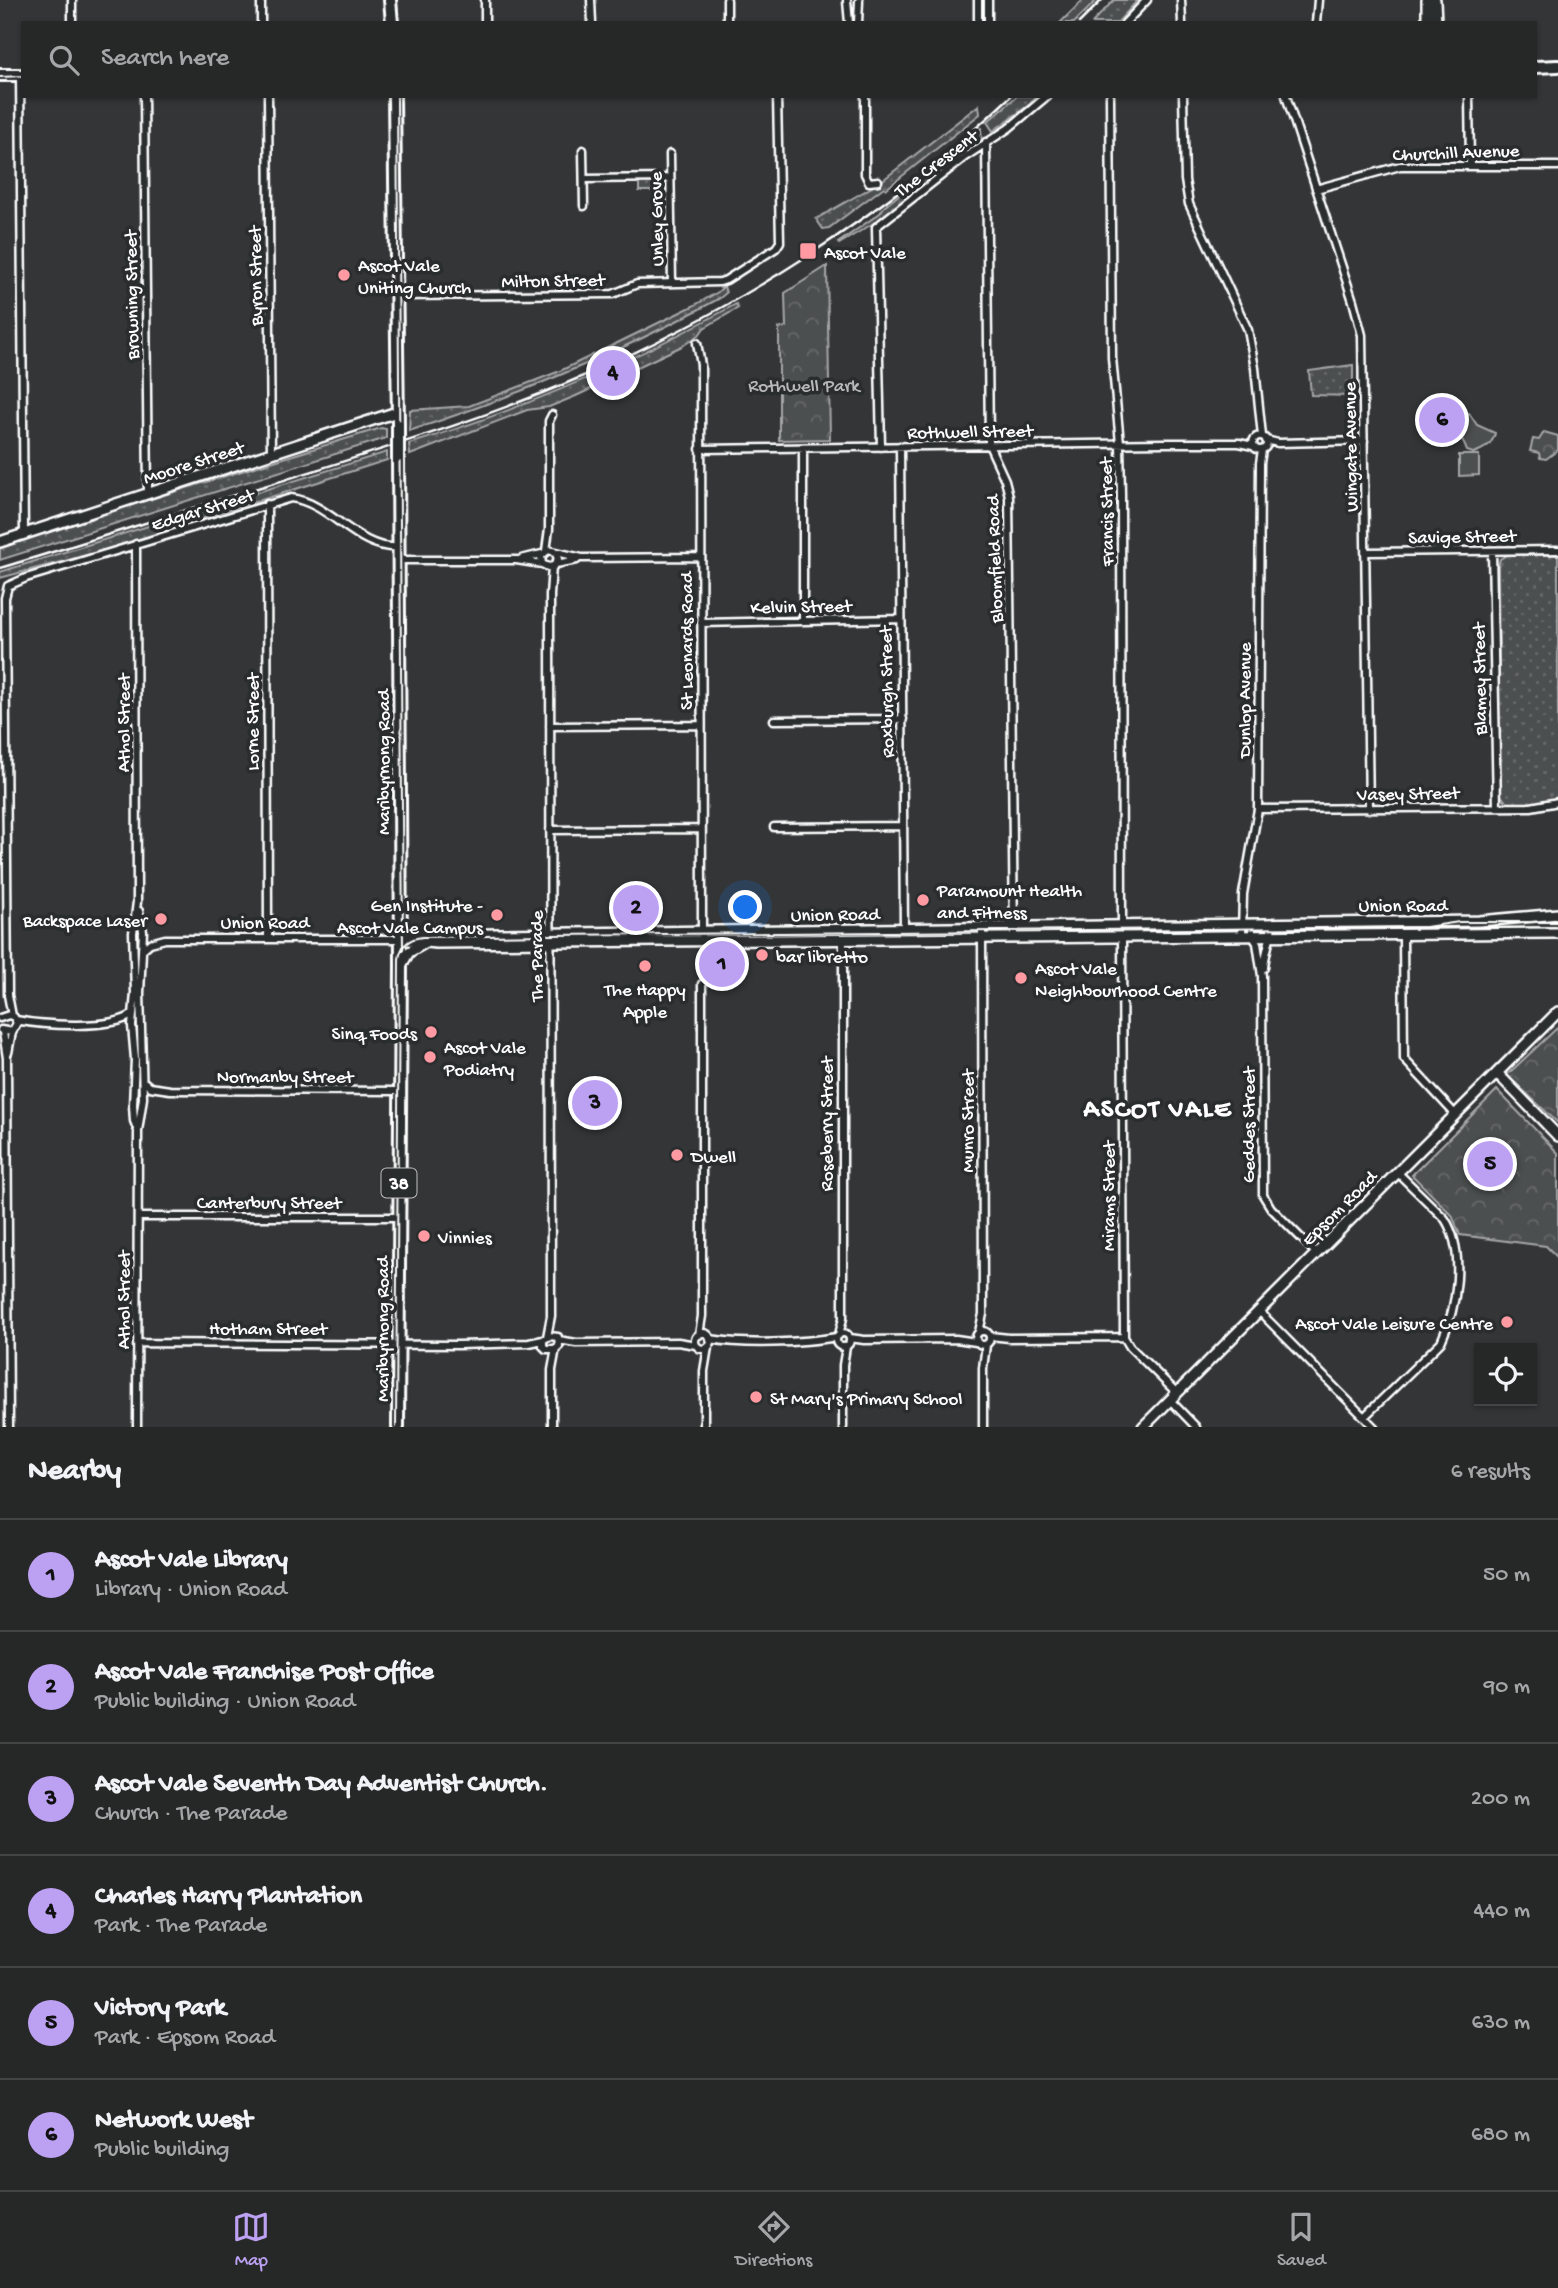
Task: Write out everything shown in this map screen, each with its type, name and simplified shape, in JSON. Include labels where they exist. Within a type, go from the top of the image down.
[{"type":"main road","points":[[390,0],[394,21]]},
{"type":"main road","points":[[394,21],[398,0]]},
{"type":"main road","points":[[1537,67],[1558,66]]},
{"type":"main road","points":[[0,75],[21,75]]},
{"type":"main road","name":"Maribyrnong Road","points":[[394,98],[401,925],[404,940],[401,955],[398,1427]]},
{"type":"street","points":[[72,0],[72,21]]},
{"type":"street","points":[[261,0],[261,21]]},
{"type":"street","points":[[485,0],[485,21]]},
{"type":"street","points":[[591,0],[592,21]]},
{"type":"street","points":[[727,0],[727,21]]},
{"type":"street","points":[[849,21],[846,0],[854,3],[859,0]]},
{"type":"street","points":[[858,21],[859,0]]},
{"type":"street","points":[[978,21],[978,0],[987,0],[988,21]]},
{"type":"street","points":[[1127,21],[1147,0]]},
{"type":"street","points":[[1181,0],[1182,21]]},
{"type":"street","points":[[1316,21],[1318,0]]},
{"type":"street","points":[[1427,0],[1427,21]]},
{"type":"street","points":[[1435,0],[1436,21]]},
{"type":"street","points":[[21,98],[24,534]]},
{"type":"street","name":"Browning Street","points":[[144,98],[148,494]]},
{"type":"street","name":"Byron Street","points":[[268,98],[271,454]]},
{"type":"street","name":"Milton Street","points":[[396,296],[613,294],[637,284],[726,280],[779,244],[777,98]]},
{"type":"street","points":[[865,98],[865,174],[869,182],[878,181]]},
{"type":"street","name":"The Crescent","points":[[881,447],[876,227],[986,142],[1009,128],[1045,98]]},
{"type":"street","name":"Francis Street","points":[[1110,98],[1112,358],[1120,443],[1122,931]]},
{"type":"street","name":"Dunlop Avenue","points":[[1183,98],[1185,180],[1189,204],[1248,330],[1255,368],[1259,419],[1258,809],[1243,894],[1247,923]]},
{"type":"street","name":"Wingate Avenue","points":[[1287,98],[1362,335],[1369,808]]},
{"type":"street","points":[[1469,98],[1470,165]]},
{"type":"street","name":"Bloomfield Road","points":[[986,142],[989,445],[1005,480],[1009,496],[1013,933]]},
{"type":"street","points":[[583,150],[584,206]]},
{"type":"street","name":"Unley Grove","points":[[670,154],[672,283]]},
{"type":"street","name":"Churchill Avenue","points":[[1317,190],[1390,168],[1558,166]]},
{"type":"street","points":[[584,179],[670,178]]},
{"type":"street","name":"St Leonards Road","points":[[697,343],[701,365],[702,936]]},
{"type":"street","name":"Moore Street","points":[[0,542],[397,412]]},
{"type":"street","points":[[549,565],[549,421],[552,415]]},
{"type":"street","name":"Rothwell Street","points":[[700,449],[1364,441]]},
{"type":"street","name":"Roxburgh Street","points":[[900,446],[904,934]]},
{"type":"street","points":[[803,448],[803,620]]},
{"type":"street","name":"Edgar Street","points":[[8,586],[20,579],[281,500],[299,499],[318,508],[373,544],[398,547]]},
{"type":"street","name":"Lorne Street","points":[[267,504],[268,939]]},
{"type":"street","name":"Athol Street","points":[[136,544],[137,902],[133,937],[135,993],[131,1017],[134,1121],[138,1131]]},
{"type":"street","name":"Savige Street","points":[[1366,552],[1558,550]]},
{"type":"street","name":"Blamey Street","points":[[1493,551],[1497,807]]},
{"type":"street","points":[[549,552],[558,559],[549,565]]},
{"type":"street","points":[[516,560],[549,552],[582,558],[701,557]]},
{"type":"street","points":[[398,560],[516,560],[549,565],[582,558]]},
{"type":"street","name":"The Parade","points":[[549,565],[551,1317],[545,1343],[552,1370]]},
{"type":"street","points":[[0,581],[8,586],[5,593],[8,995],[14,1024],[7,1058],[4,1148],[9,1289],[9,1427]]},
{"type":"street","name":"Kelvin Street","points":[[701,623],[901,619]]},
{"type":"street","points":[[774,720],[903,719]]},
{"type":"street","points":[[550,726],[701,724]]},
{"type":"street","name":"Vasey Street","points":[[1258,809],[1541,806],[1558,802]]},
{"type":"street","points":[[774,827],[903,826]]},
{"type":"street","points":[[550,830],[701,829]]},
{"type":"street","name":"Athol Street","points":[[137,902],[145,934],[140,963],[144,1100],[138,1131],[138,1427]]},
{"type":"street","name":"Union Road","points":[[401,969],[405,957],[412,949],[436,943],[550,938],[1122,931],[1247,923],[1479,921],[1558,914]]},
{"type":"street","points":[[1479,921],[1479,933]]},
{"type":"street","points":[[1402,922],[1404,1059],[1455,1114]]},
{"type":"street","name":"Geddes Street","points":[[1247,923],[1247,935],[1257,943],[1262,976],[1263,1195],[1271,1208],[1316,1254]]},
{"type":"street","name":"Geddes Street","points":[[1262,976],[1272,923]]},
{"type":"street","name":"Union Road","points":[[401,925],[407,933],[420,935],[550,938]]},
{"type":"street","name":"Union Road","points":[[1122,931],[1247,935],[1558,933]]},
{"type":"street","name":"Mirams Street","points":[[1122,931],[1124,1337]]},
{"type":"street","name":"Munro Street","points":[[982,933],[983,1427]]},
{"type":"street","name":"Union Road","points":[[133,937],[145,934],[172,939]]},
{"type":"street","name":"Union Road","points":[[404,940],[420,935]]},
{"type":"street","name":"Roseberry Street","points":[[843,935],[843,1427]]},
{"type":"street","name":"Union Road","points":[[133,948],[172,939],[404,940],[436,943]]},
{"type":"street","points":[[702,984],[704,1427]]},
{"type":"street","points":[[8,995],[2,1017],[14,1024]]},
{"type":"street","name":"Epsom Road","points":[[1143,1427],[1558,1012]]},
{"type":"street","points":[[7,1058],[1,1030],[14,1024],[110,1023],[131,1017],[142,1028]]},
{"type":"street","points":[[110,1023],[125,1027],[133,1038]]},
{"type":"street","points":[[1497,1073],[1558,1136]]},
{"type":"street","points":[[133,1089],[144,1084]]},
{"type":"street","name":"Normanby Street","points":[[144,1084],[170,1090]]},
{"type":"street","name":"Normanby Street","points":[[133,1101],[144,1100],[154,1093],[170,1090],[400,1091]]},
{"type":"street","points":[[1364,1417],[1441,1342],[1448,1328],[1455,1294],[1456,1255],[1451,1228],[1397,1171]]},
{"type":"street","name":"Canterbury Street","points":[[138,1217],[399,1217]]},
{"type":"street","points":[[0,1289],[9,1289]]},
{"type":"street","points":[[1259,1311],[1374,1427]]},
{"type":"street","name":"The Parade","points":[[551,1317],[558,1343],[552,1370],[552,1427]]},
{"type":"street","points":[[545,1343],[1124,1337],[1196,1427]]},
{"type":"street","name":"Hotham Street","points":[[137,1343],[545,1343]]},
{"type":"street","points":[[545,1343],[558,1343]]},
{"type":"green space","points":[[1083,0],[1097,0],[1076,21],[1062,21]]},
{"type":"green space","points":[[1114,0],[1138,0],[1119,21],[1094,21]]},
{"type":"green space","points":[[1015,98],[1034,98],[993,131],[987,122]]},
{"type":"green space","points":[[979,105],[980,114],[886,189],[884,187],[829,228],[823,229],[816,219],[879,183]]},
{"type":"green space","points":[[981,128],[982,139],[877,221],[838,243],[880,213]]},
{"type":"green space","points":[[639,182],[661,182],[661,191],[639,191]]},
{"type":"green space","name":"Rothwell Park","points":[[827,266],[830,439],[779,440],[779,328],[786,327],[785,293]]},
{"type":"green space","points":[[724,286],[726,293],[720,298],[606,355],[528,388],[409,431],[410,410],[469,406],[560,371],[693,306]]},
{"type":"green space","points":[[736,304],[738,308],[704,328],[699,335],[682,346],[576,396],[549,407],[527,410],[410,455],[409,444],[494,416],[577,383]]},
{"type":"green space","points":[[1353,365],[1353,396],[1311,395],[1309,371]]},
{"type":"green space","points":[[1458,412],[1469,413],[1477,425],[1495,433],[1487,446],[1473,453],[1467,451],[1452,415]]},
{"type":"green space","points":[[381,428],[386,429],[386,438],[0,560],[0,548]]},
{"type":"green space","points":[[1544,432],[1558,436],[1558,450],[1546,459],[1540,458],[1539,453],[1530,451],[1533,439],[1539,440]]},
{"type":"green space","points":[[387,452],[387,460],[98,552],[0,578],[0,572]]},
{"type":"green space","points":[[1459,455],[1479,455],[1479,475],[1459,476]]},
{"type":"green space","points":[[1507,555],[1558,555],[1558,798],[1536,804],[1507,803],[1500,794],[1498,567],[1500,559]]},
{"type":"green space","points":[[1558,1027],[1558,1123],[1507,1075]]},
{"type":"green space","points":[[1497,1090],[1558,1153],[1558,1258],[1546,1246],[1460,1235],[1452,1215],[1412,1175]]},
{"type":"tram line","points":[[0,77],[21,76]]},
{"type":"tram line","points":[[397,98],[403,951]]},
{"type":"tram line","points":[[396,1427],[399,959],[406,943],[414,939],[550,935],[1426,927],[1459,922],[1558,922]]},
{"type":"railway","points":[[1081,21],[1102,0]]},
{"type":"railway","points":[[0,568],[432,433],[544,392],[639,350],[753,289],[862,219],[914,180],[1009,98]]},
{"type":"place","name":"Ascot Vale","points":[[808,251]]},
{"type":"place","name":"Ascot Vale Uniting Church","points":[[344,275]]},
{"type":"place","name":"Charles Harry Plantation","points":[[613,373]]},
{"type":"place","name":"Network West","points":[[1442,420]]},
{"type":"place","name":"Paramount Health and Fitness","points":[[923,900]]},
{"type":"place","name":"Ascot Vale Franchise Post Office","points":[[636,908]]},
{"type":"place","name":"Gen Institute - Ascot Vale Campus","points":[[497,915]]},
{"type":"place","name":"Backspace Laser","points":[[161,919]]},
{"type":"place","name":"bar libretto","points":[[762,955]]},
{"type":"place","name":"Ascot Vale Library","points":[[722,964]]},
{"type":"place","name":"The Happy Apple","points":[[645,966]]},
{"type":"place","name":"Ascot Vale Neighbourhood Centre","points":[[1021,978]]},
{"type":"place","name":"Sinq Foods","points":[[431,1032]]},
{"type":"place","name":"Ascot Vale Podiatry","points":[[430,1057]]},
{"type":"place","name":"Ascot Vale Seventh Day Adventist Church.","points":[[595,1103]]},
{"type":"place","name":"Dwell","points":[[677,1155]]},
{"type":"place","name":"Victory Park","points":[[1490,1164]]},
{"type":"place","name":"Vinnies","points":[[424,1236]]},
{"type":"place","name":"Ascot Vale Leisure Centre","points":[[1507,1322]]},
{"type":"place","name":"St Mary's Primary School","points":[[756,1397]]},
{"type":"district","name":"ASCOT VALE","points":[[1158,1107]]}]
